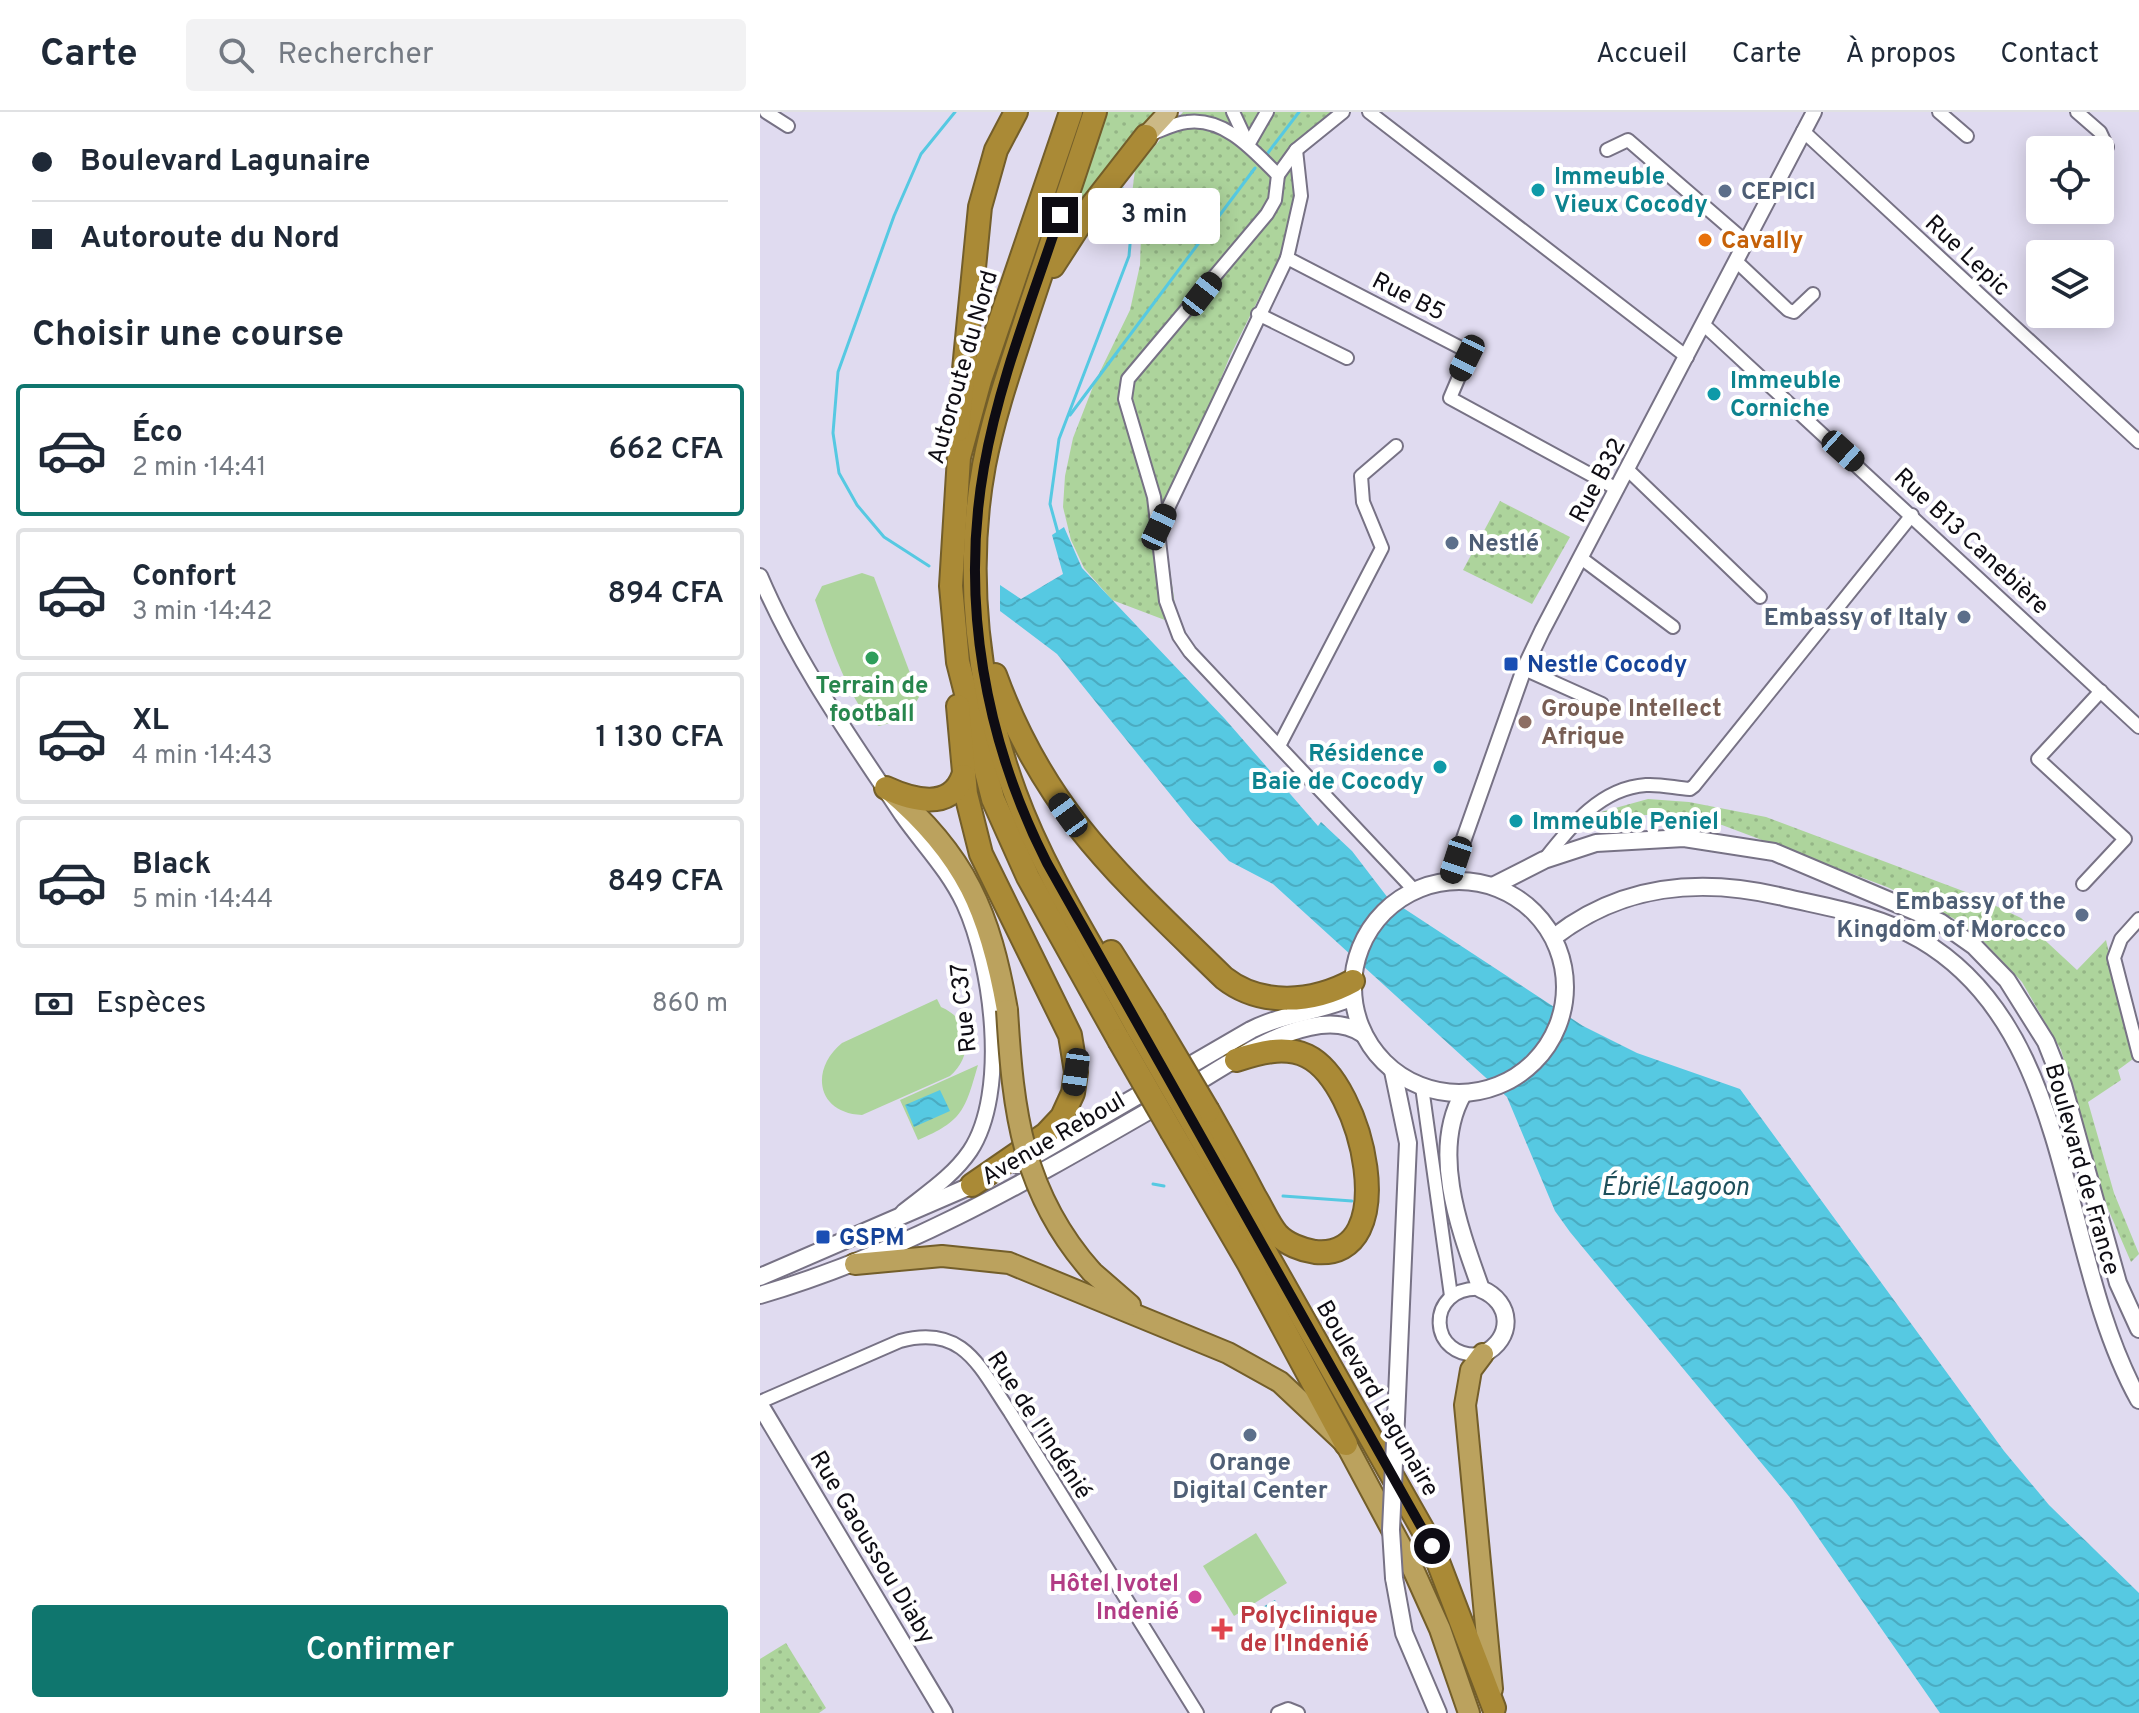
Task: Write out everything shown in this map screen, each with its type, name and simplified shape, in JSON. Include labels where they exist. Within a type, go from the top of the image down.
[{"type":"highway","points":[[959,457],[957,411],[980,207],[996,150],[1016,112]]},
{"type":"highway","name":"Autoroute du Nord","points":[[1071,112],[980,380],[959,457],[951,586],[958,662],[981,759],[1008,836],[1137,1030]]},
{"type":"highway","name":"Autoroute du Nord","points":[[1095,112],[1003,392],[985,464],[976,539],[978,629],[987,692],[1002,754],[1019,804],[1047,863],[1137,1030]]},
{"type":"highway","points":[[1032,301],[1093,204],[1146,136]]},
{"type":"highway","points":[[978,629],[1010,718],[1033,764],[1056,800],[1106,863],[1224,978],[1246,992],[1282,999],[1323,994],[1353,982]]},
{"type":"highway","points":[[958,662],[963,776],[981,854],[1070,1035],[1076,1072],[1073,1093],[1062,1117],[1046,1134],[972,1185]]},
{"type":"highway","points":[[886,788],[915,798],[941,799],[953,793],[963,776]]},
{"type":"highway","points":[[886,788],[935,832],[973,888],[997,953],[1007,1010],[1012,1076],[1023,1150],[1052,1220],[1092,1272],[1115,1295],[1170,1332]]},
{"type":"highway","points":[[1137,1030],[1190,1121],[1278,1235],[1311,1252],[1332,1251],[1349,1240],[1360,1227],[1368,1188],[1358,1126],[1338,1087],[1315,1061],[1297,1053],[1270,1051],[1236,1060]]},
{"type":"highway","points":[[1137,1030],[1190,1121]]},
{"type":"highway","name":"Boulevard Lagunaire","points":[[1190,1121],[1256,1276],[1413,1569],[1440,1629],[1469,1713]]},
{"type":"highway","name":"Boulevard Lagunaire","points":[[1190,1121],[1432,1546],[1495,1711]]},
{"type":"highway","points":[[855,1264],[942,1256],[1009,1263],[1041,1273],[1170,1332],[1263,1370],[1303,1401],[1346,1444]]},
{"type":"highway","points":[[1483,1354],[1471,1370],[1465,1405],[1495,1711]]},
{"type":"main road","points":[[1146,136],[1168,112]]},
{"type":"main road","name":"Boulevard de France","points":[[1493,886],[1544,860],[1596,843],[1684,838],[1774,852],[1940,922],[1974,946],[2007,980],[2046,1042],[2067,1098],[2118,1283],[2139,1329]]},
{"type":"main road","points":[[760,1277],[1040,1153],[1273,1019],[1334,1005],[1353,982],[1368,932],[1407,895],[1449,881],[1493,886],[1533,910],[1554,937],[1563,964],[1564,1004],[1552,1039],[1534,1063],[1507,1082],[1472,1092],[1422,1087],[1393,1071],[1363,1034],[1353,982]]},
{"type":"main road","name":"Boulevard de France","points":[[1554,937],[1594,910],[1638,892],[1671,886],[1717,886],[1852,912],[1920,939],[1948,958],[1969,976],[2007,1023],[2034,1075],[2099,1312],[2139,1400]]},
{"type":"main road","name":"Avenue Reboul","points":[[760,1295],[855,1264],[954,1221],[1262,1044],[1295,1031],[1325,1025],[1352,1026],[1363,1034]]},
{"type":"main road","points":[[1393,1071],[1408,1143],[1391,1530],[1394,1578],[1404,1633],[1438,1713]]},
{"type":"main road","points":[[1472,1092],[1449,1130],[1451,1177],[1462,1234],[1481,1289],[1499,1300],[1506,1320],[1500,1341],[1483,1354]]},
{"type":"main road","name":"Rue Gaoussou Diaby","points":[[760,1404],[944,1713]]},
{"type":"street","points":[[766,112],[788,126]]},
{"type":"street","points":[[1233,112],[1248,145]]},
{"type":"street","points":[[1248,145],[1267,112]]},
{"type":"street","points":[[1343,112],[1296,150],[1278,175],[1275,200],[1267,214],[1128,379],[1125,399],[1148,472],[1159,527],[1166,601],[1179,636],[1407,895]]},
{"type":"street","points":[[1369,112],[1687,357]]},
{"type":"street","name":"Rue B32","points":[[1449,881],[1524,669],[1814,112]]},
{"type":"street","points":[[1939,112],[1967,136]]},
{"type":"street","points":[[2077,112],[2101,136]]},
{"type":"street","points":[[1146,136],[1186,122],[1205,123],[1248,145],[1278,175]]},
{"type":"street","name":"Rue Lepic","points":[[1803,131],[2139,442]]},
{"type":"street","points":[[1607,150],[1628,140],[1746,242]]},
{"type":"street","points":[[1159,527],[1287,258],[1301,196],[1296,150]]},
{"type":"street","name":"Rue B5","points":[[1287,258],[1463,349],[1467,358],[1450,398],[1617,489]]},
{"type":"street","points":[[1736,261],[1788,310],[1794,312],[1813,294]]},
{"type":"street","points":[[1258,314],[1347,358]]},
{"type":"street","name":"Rue B13 Canebière","points":[[1703,324],[2139,727]]},
{"type":"street","points":[[1279,746],[1382,548],[1363,502],[1361,476],[1396,446]]},
{"type":"street","points":[[1627,469],[1760,597]]},
{"type":"street","points":[[1544,860],[1574,822],[1608,798],[1638,786],[1690,789],[1694,786],[1912,515]]},
{"type":"street","points":[[1581,558],[1673,627]]},
{"type":"street","name":"Rue C37","points":[[760,576],[780,622],[817,690],[905,819],[939,859],[974,928],[988,1002],[990,1099],[981,1130],[969,1152],[950,1175],[900,1215]]},
{"type":"street","points":[[1524,669],[1602,704]]},
{"type":"street","points":[[2083,884],[2125,839],[2038,759],[2101,691]]},
{"type":"street","points":[[2139,919],[2116,947],[2114,958],[2139,1055]]},
{"type":"street","points":[[1422,1087],[1451,1296]]},
{"type":"street","points":[[1481,1289],[1470,1288],[1451,1296],[1440,1313],[1441,1333],[1453,1349],[1462,1354],[1483,1354]]},
{"type":"street","name":"Rue de l'Indénié","points":[[760,1404],[900,1341],[929,1336],[955,1342],[985,1374],[1010,1412],[1197,1713]]},
{"type":"street","points":[[1278,1713],[1288,1709],[1298,1713]]},
{"type":"green space","points":[[1108,112],[1156,112],[1074,214]]},
{"type":"green space","points":[[1183,112],[1331,112],[1298,146],[1297,193],[1284,248],[1230,356],[1163,522],[1178,625],[1112,600],[1084,568],[1071,540],[1063,507],[1065,476],[1073,438],[1094,384],[1130,310],[1140,265],[1141,236],[1132,194],[1135,170]]},
{"type":"green space","points":[[1500,501],[1570,537],[1532,604],[1463,570]]},
{"type":"green space","name":"Terrain de football","points":[[862,573],[874,577],[919,697],[907,718],[879,726],[869,718],[850,689],[815,600],[822,586]]},
{"type":"green space","points":[[1648,799],[1689,802],[1766,817],[1971,894],[2021,918],[2077,970],[2106,940],[2133,1059],[2118,1070],[2121,1080],[2088,1102],[2114,1193],[2139,1254],[2131,1262],[2105,1202],[2061,1050],[2022,982],[1985,943],[1953,918],[1887,887],[1722,825],[1674,815],[1590,815]]},
{"type":"green space","points":[[937,999],[964,1029],[966,1048],[958,1068],[950,1076],[862,1115],[835,1107],[827,1098],[822,1077],[832,1053],[842,1043]]},
{"type":"green space","points":[[978,1065],[960,1112],[945,1127],[918,1140],[900,1100]]},
{"type":"green space","points":[[1256,1533],[1287,1583],[1234,1616],[1203,1566]]},
{"type":"green space","points":[[786,1643],[826,1708],[819,1713],[760,1713],[760,1659]]},
{"type":"water","name":"Ébrié Lagoon","points":[[1064,527],[1082,568],[1225,719],[1318,826],[1321,822],[1352,851],[1388,898],[1583,1026],[1637,1053],[1740,1089],[2004,1451],[2049,1505],[2139,1593],[2139,1713],[1940,1713],[1792,1500],[1555,1211],[1507,1097],[1273,884],[1229,861],[1191,820],[1057,654],[1000,611],[1000,585],[1021,599],[1063,574],[1052,535]]},
{"type":"water","points":[[940,1090],[950,1111],[914,1127],[905,1105]]},
{"type":"water","points":[[1275,1600],[1281,1611],[1258,1623],[1252,1613]]},
{"type":"waterway","points":[[929,566],[884,537],[857,505],[839,473],[833,433],[838,372],[894,216],[921,154],[955,112]]},
{"type":"waterway","points":[[1267,154],[1299,112]]},
{"type":"waterway","points":[[1070,415],[1255,168]]},
{"type":"waterway","points":[[1058,533],[1050,504],[1059,439],[1129,256],[1131,233],[1123,189]]},
{"type":"waterway","points":[[1153,1184],[1164,1186]]},
{"type":"waterway","points":[[1283,1196],[1352,1201]]},
{"type":"place","name":"Immeuble Vieux Cocody","points":[[1538,190]]},
{"type":"place","name":"CEPICI","points":[[1725,191]]},
{"type":"place","name":"Cavally","points":[[1705,240]]},
{"type":"place","name":"Immeuble Corniche","points":[[1714,394]]},
{"type":"place","name":"Nestlé","points":[[1452,543]]},
{"type":"place","name":"Embassy of Italy","points":[[1964,617]]},
{"type":"place","name":"Terrain de football","points":[[872,658]]},
{"type":"place","name":"Nestle Cocody","points":[[1511,664]]},
{"type":"place","name":"Groupe Intellect Afrique","points":[[1525,722]]},
{"type":"place","name":"Résidence Baie de Cocody","points":[[1440,767]]},
{"type":"place","name":"Immeuble Peniel","points":[[1516,821]]},
{"type":"place","name":"Embassy of the Kingdom of Morocco","points":[[2082,915]]},
{"type":"place","name":"GSPM","points":[[823,1237]]},
{"type":"place","name":"Orange Digital Center","points":[[1250,1435]]},
{"type":"place","name":"Hôtel Ivotel Indenié","points":[[1195,1597]]},
{"type":"place","name":"Polyclinique de l'Indenié","points":[[1222,1629]]},
{"type":"route","points":[[1060,215],[1003,392],[979,500],[975,590],[991,716],[1015,793],[1047,863],[1432,1546]]}]
